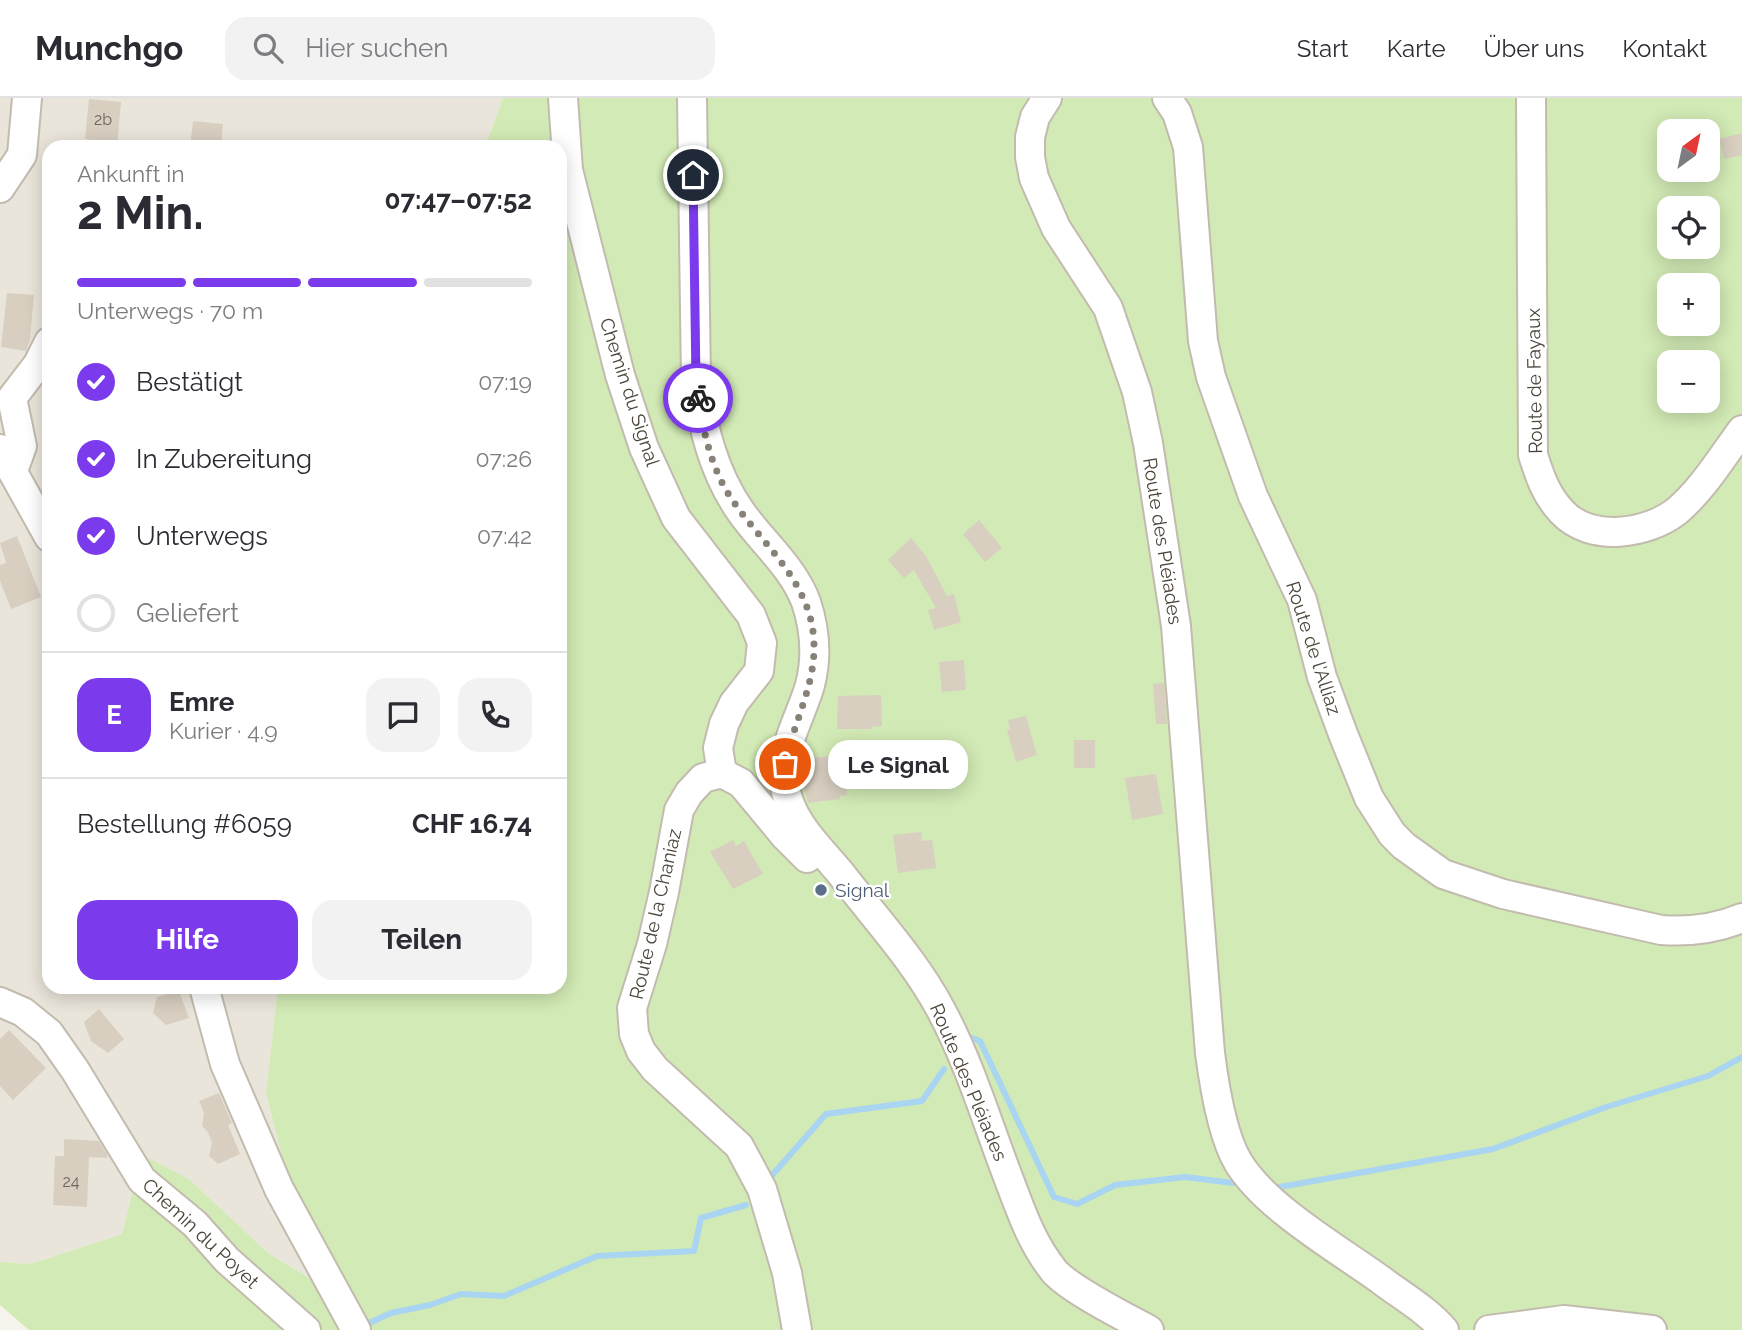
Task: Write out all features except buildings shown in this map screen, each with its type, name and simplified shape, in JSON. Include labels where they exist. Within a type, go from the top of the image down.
[{"type":"street","points":[[0,188],[22,155],[27,98]]},
{"type":"street","name":"Chemin du Signal","points":[[563,98],[566,140]]},
{"type":"street","name":"Route des Pléiades","points":[[692,98],[696,381],[703,427],[726,489],[794,577],[811,618],[814,663],[810,685],[790,739],[784,784],[788,802],[797,819],[914,966],[941,1010],[960,1051],[1033,1241],[1056,1274],[1149,1330]]},
{"type":"street","name":"Route des Pléiades","points":[[1047,98],[1035,117],[1030,137],[1034,178],[1056,228],[1108,308],[1137,392],[1148,443],[1176,626],[1210,1054],[1214,1085],[1228,1134],[1237,1160],[1251,1180],[1275,1202],[1420,1309],[1444,1330]]},
{"type":"street","name":"Route de l'Alliaz","points":[[1167,98],[1177,113],[1188,147],[1203,341],[1216,394],[1258,508],[1302,600],[1322,677],[1343,734],[1369,798],[1392,834],[1416,856],[1443,874],[1503,894],[1661,930],[1715,927],[1742,918]]},
{"type":"street","name":"Route de Fayaux","points":[[1531,98],[1533,455],[1544,489],[1564,514],[1581,525],[1615,532],[1644,529],[1677,511],[1703,482],[1742,430]]},
{"type":"street","name":"Chemin du Signal","points":[[567,156],[568,170],[620,375],[644,448],[676,518],[751,615],[762,643],[759,671],[734,703],[724,724],[718,747],[722,773]]},
{"type":"street","points":[[42,356],[12,398],[22,446],[7,460],[42,524]]},
{"type":"street","points":[[722,773],[741,783],[785,836],[835,886],[853,890]]},
{"type":"street","name":"Route de la Chaniaz","points":[[722,773],[703,778],[689,793],[679,810],[664,892],[632,1007],[634,1034],[641,1051],[654,1069],[739,1146],[762,1189],[787,1273],[797,1330]]},
{"type":"street","points":[[206,994],[225,1064],[279,1189],[356,1330]]},
{"type":"street","name":"Chemin du Poyet","points":[[0,1002],[23,1012],[49,1033],[75,1070],[142,1180],[195,1224],[227,1260],[306,1330]]},
{"type":"street","points":[[1512,1328],[1564,1320],[1652,1330]]},
{"type":"shaded area","points":[[0,98],[503,98],[488,140],[42,140],[42,994],[277,994],[266,1094],[314,1280],[268,1253],[189,1179],[142,1156],[122,1234],[29,1264],[0,1262]]},
{"type":"green space","points":[[503,98],[1742,98],[1742,1330],[29,1330],[0,1305],[0,1262],[30,1264],[122,1234],[142,1155],[189,1179],[268,1253],[313,1280],[266,1093],[277,994],[567,994],[567,140],[488,140]]},
{"type":"waterway","points":[[966,1036],[980,1041],[1054,1197],[1077,1204],[1115,1185],[1185,1177],[1233,1183]]},
{"type":"waterway","points":[[1274,1188],[1493,1149],[1606,1107],[1708,1076],[1742,1057]]},
{"type":"waterway","points":[[767,1181],[826,1114],[922,1101],[944,1069]]},
{"type":"waterway","points":[[363,1326],[391,1313],[430,1305],[461,1294],[504,1296],[597,1256],[694,1251],[701,1218],[746,1205]]},
{"type":"way so far","points":[[698,398],[703,427],[726,489],[794,577],[811,618],[814,663],[810,685],[790,739],[785,764]]},
{"type":"place","name":"Le Signal","points":[[785,764]]},
{"type":"place","name":"Signal","points":[[821,890]]},
{"type":"route","points":[[693,175],[698,398]]}]
